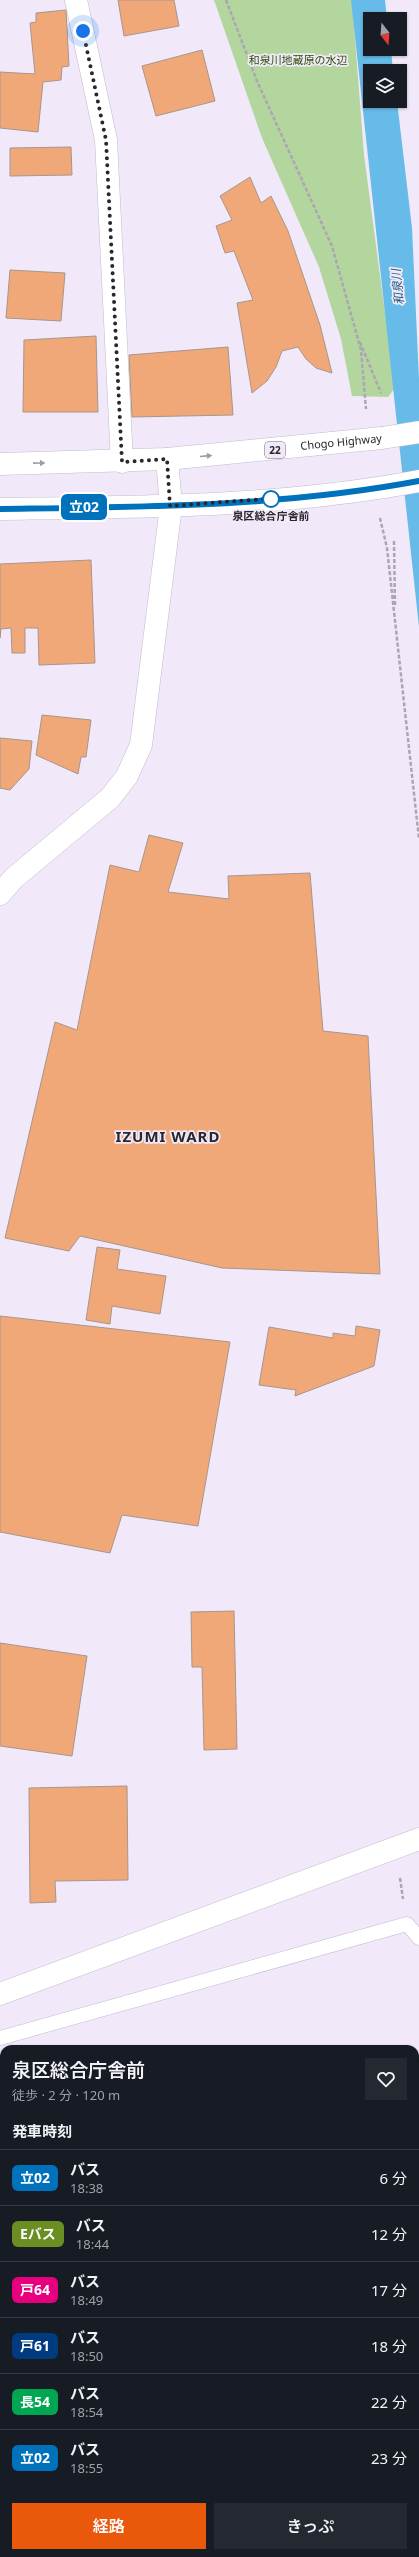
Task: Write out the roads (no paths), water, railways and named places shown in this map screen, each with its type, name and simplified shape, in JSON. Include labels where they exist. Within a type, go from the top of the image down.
[{"type":"street","points":[[76,0],[106,140],[122,462]]},
{"type":"street","name":"Chogo Highway","points":[[0,464],[122,462],[167,459],[375,438],[419,432]]},
{"type":"street","points":[[0,894],[14,878],[110,798],[127,776],[140,745],[170,506],[167,459]]},
{"type":"street","points":[[0,509],[170,506],[382,488],[419,481]]},
{"type":"street","points":[[0,1994],[419,1839]]},
{"type":"lane","points":[[0,2038],[407,1924],[419,1938]]},
{"type":"water","name":"和泉川","points":[[351,0],[385,0],[386,12],[363,12],[363,56],[392,56],[392,64],[363,64],[363,108],[398,108],[412,228],[419,379],[419,627]]},
{"type":"place","name":"泉区総合庁舎前","points":[[271,499]]},
{"type":"district","name":"IZUMI WARD","points":[[168,1137]]},
{"type":"park label","name":"和泉川地蔵原の水辺","points":[[298,60]]}]
